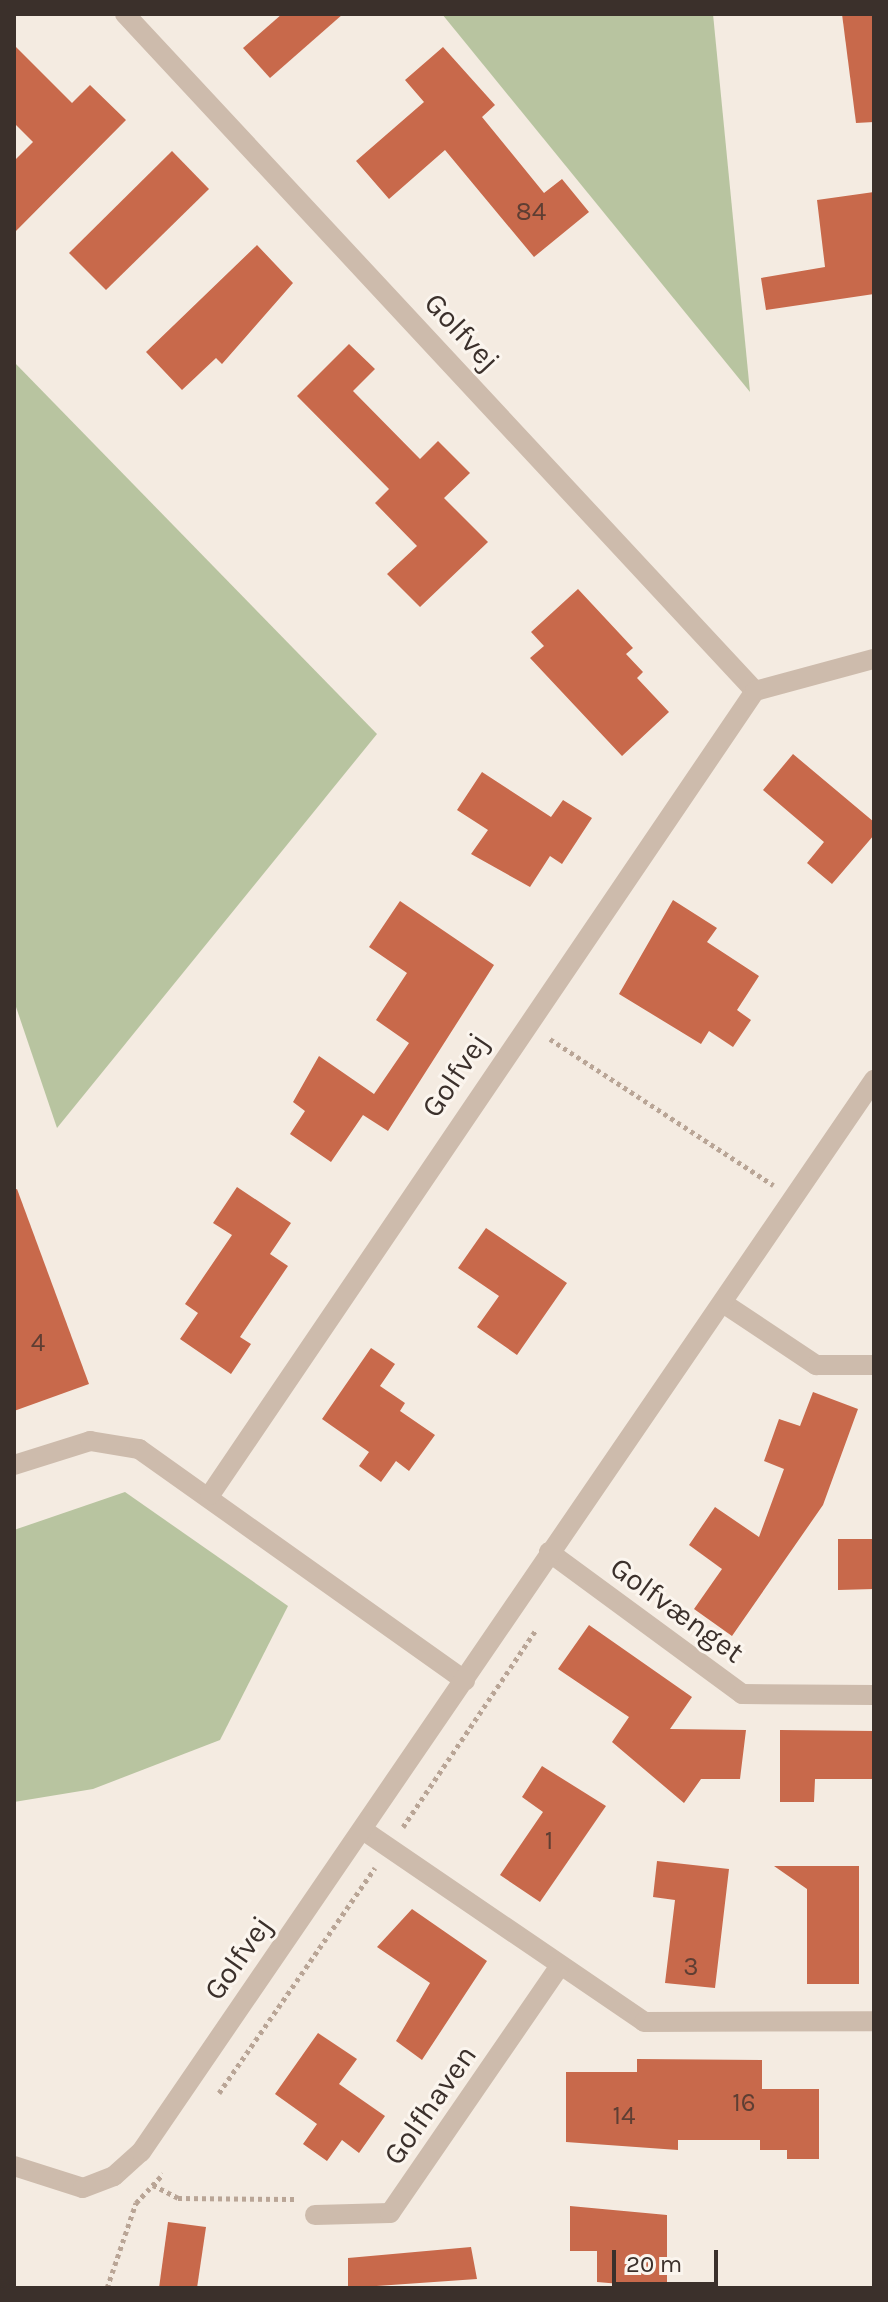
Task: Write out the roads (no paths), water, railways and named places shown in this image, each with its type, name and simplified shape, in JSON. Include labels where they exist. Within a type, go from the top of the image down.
[{"type":"street","name":"Golfvej","points":[[125,14],[755,691],[526,1023],[210,1495]]},
{"type":"street","points":[[755,691],[874,659]]},
{"type":"street","name":"Golfvej","points":[[14,2166],[83,2188],[114,2176],[141,2152],[874,1080]]},
{"type":"street","points":[[723,1303],[816,1365],[874,1365]]},
{"type":"street","points":[[14,1465],[90,1441],[139,1449],[210,1495],[465,1681]]},
{"type":"street","name":"Golfvænget","points":[[549,1552],[742,1694],[874,1695]]},
{"type":"street","points":[[363,1830],[559,1967],[644,2022],[874,2021]]},
{"type":"street","name":"Golfhaven","points":[[315,2215],[390,2213],[559,1967]]}]
